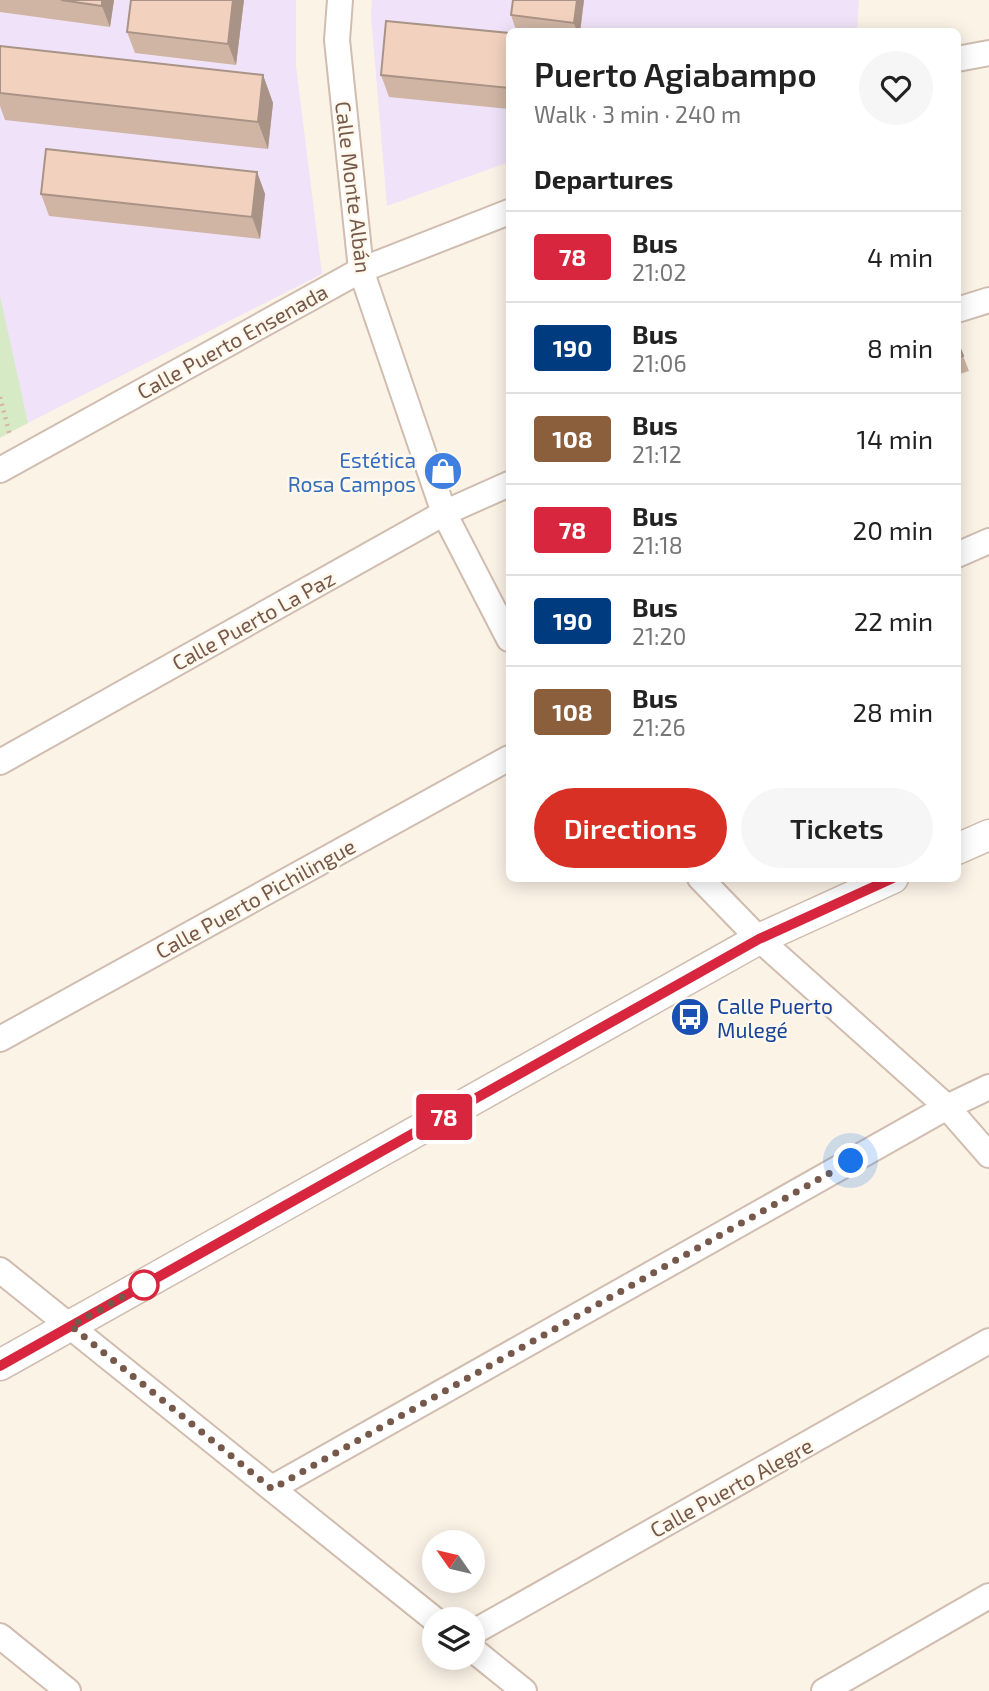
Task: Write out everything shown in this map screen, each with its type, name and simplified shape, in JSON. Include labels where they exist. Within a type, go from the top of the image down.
[{"type":"street","name":"Calle Monte Albán","points":[[340,0],[337,40],[361,270],[444,513],[506,633]]},
{"type":"street","points":[[961,59],[989,53]]},
{"type":"street","name":"Calle Puerto Ensenada","points":[[8,466],[361,270],[506,213]]},
{"type":"street","points":[[961,309],[989,300]]},
{"type":"street","name":"Calle Puerto La Paz","points":[[0,762],[444,513],[506,485]]},
{"type":"street","points":[[961,553],[989,541]]},
{"type":"street","name":"Calle Puerto Pichilingue","points":[[0,1039],[506,760]]},
{"type":"street","points":[[961,847],[989,835]]},
{"type":"street","points":[[704,882],[759,939],[947,1107],[989,1155]]},
{"type":"street","points":[[0,1366],[759,939],[884,882]]},
{"type":"street","points":[[272,1489],[947,1107],[989,1087]]},
{"type":"street","points":[[0,1270],[422,1609]]},
{"type":"street","name":"Calle Puerto Alegre","points":[[485,1626],[989,1341]]},
{"type":"street","points":[[824,1691],[989,1596]]},
{"type":"street","points":[[0,1636],[68,1691]]},
{"type":"street","points":[[485,1660],[524,1691]]},
{"type":"path","points":[[0,397],[8,466]]},
{"type":"shaded area","points":[[0,0],[296,0],[296,66],[322,274],[28,423],[0,305]]},
{"type":"shaded area","points":[[372,0],[859,0],[857,28],[506,28],[506,163],[387,206],[371,16]]},
{"type":"green space","points":[[0,296],[28,423],[0,438]]},
{"type":"building","points":[[61,0],[102,0],[102,6]]},
{"type":"building","points":[[131,0],[233,0],[228,44],[127,32]]},
{"type":"building","points":[[513,0],[577,0],[574,23],[511,15]]},
{"type":"building","points":[[386,21],[506,33],[506,88],[381,75]]},
{"type":"building","points":[[0,46],[263,75],[258,122],[0,93]]},
{"type":"building","points":[[46,149],[257,172],[252,217],[41,194]]},
{"type":"bus line","name":"78","points":[[0,1366],[759,939],[884,882]]},
{"type":"place","name":"Estética Rosa Campos","points":[[443,471]]},
{"type":"place","name":"Calle Puerto Mulegé","points":[[690,1017]]},
{"type":"route","points":[[144,1285],[71,1326],[272,1489],[851,1161]]}]
